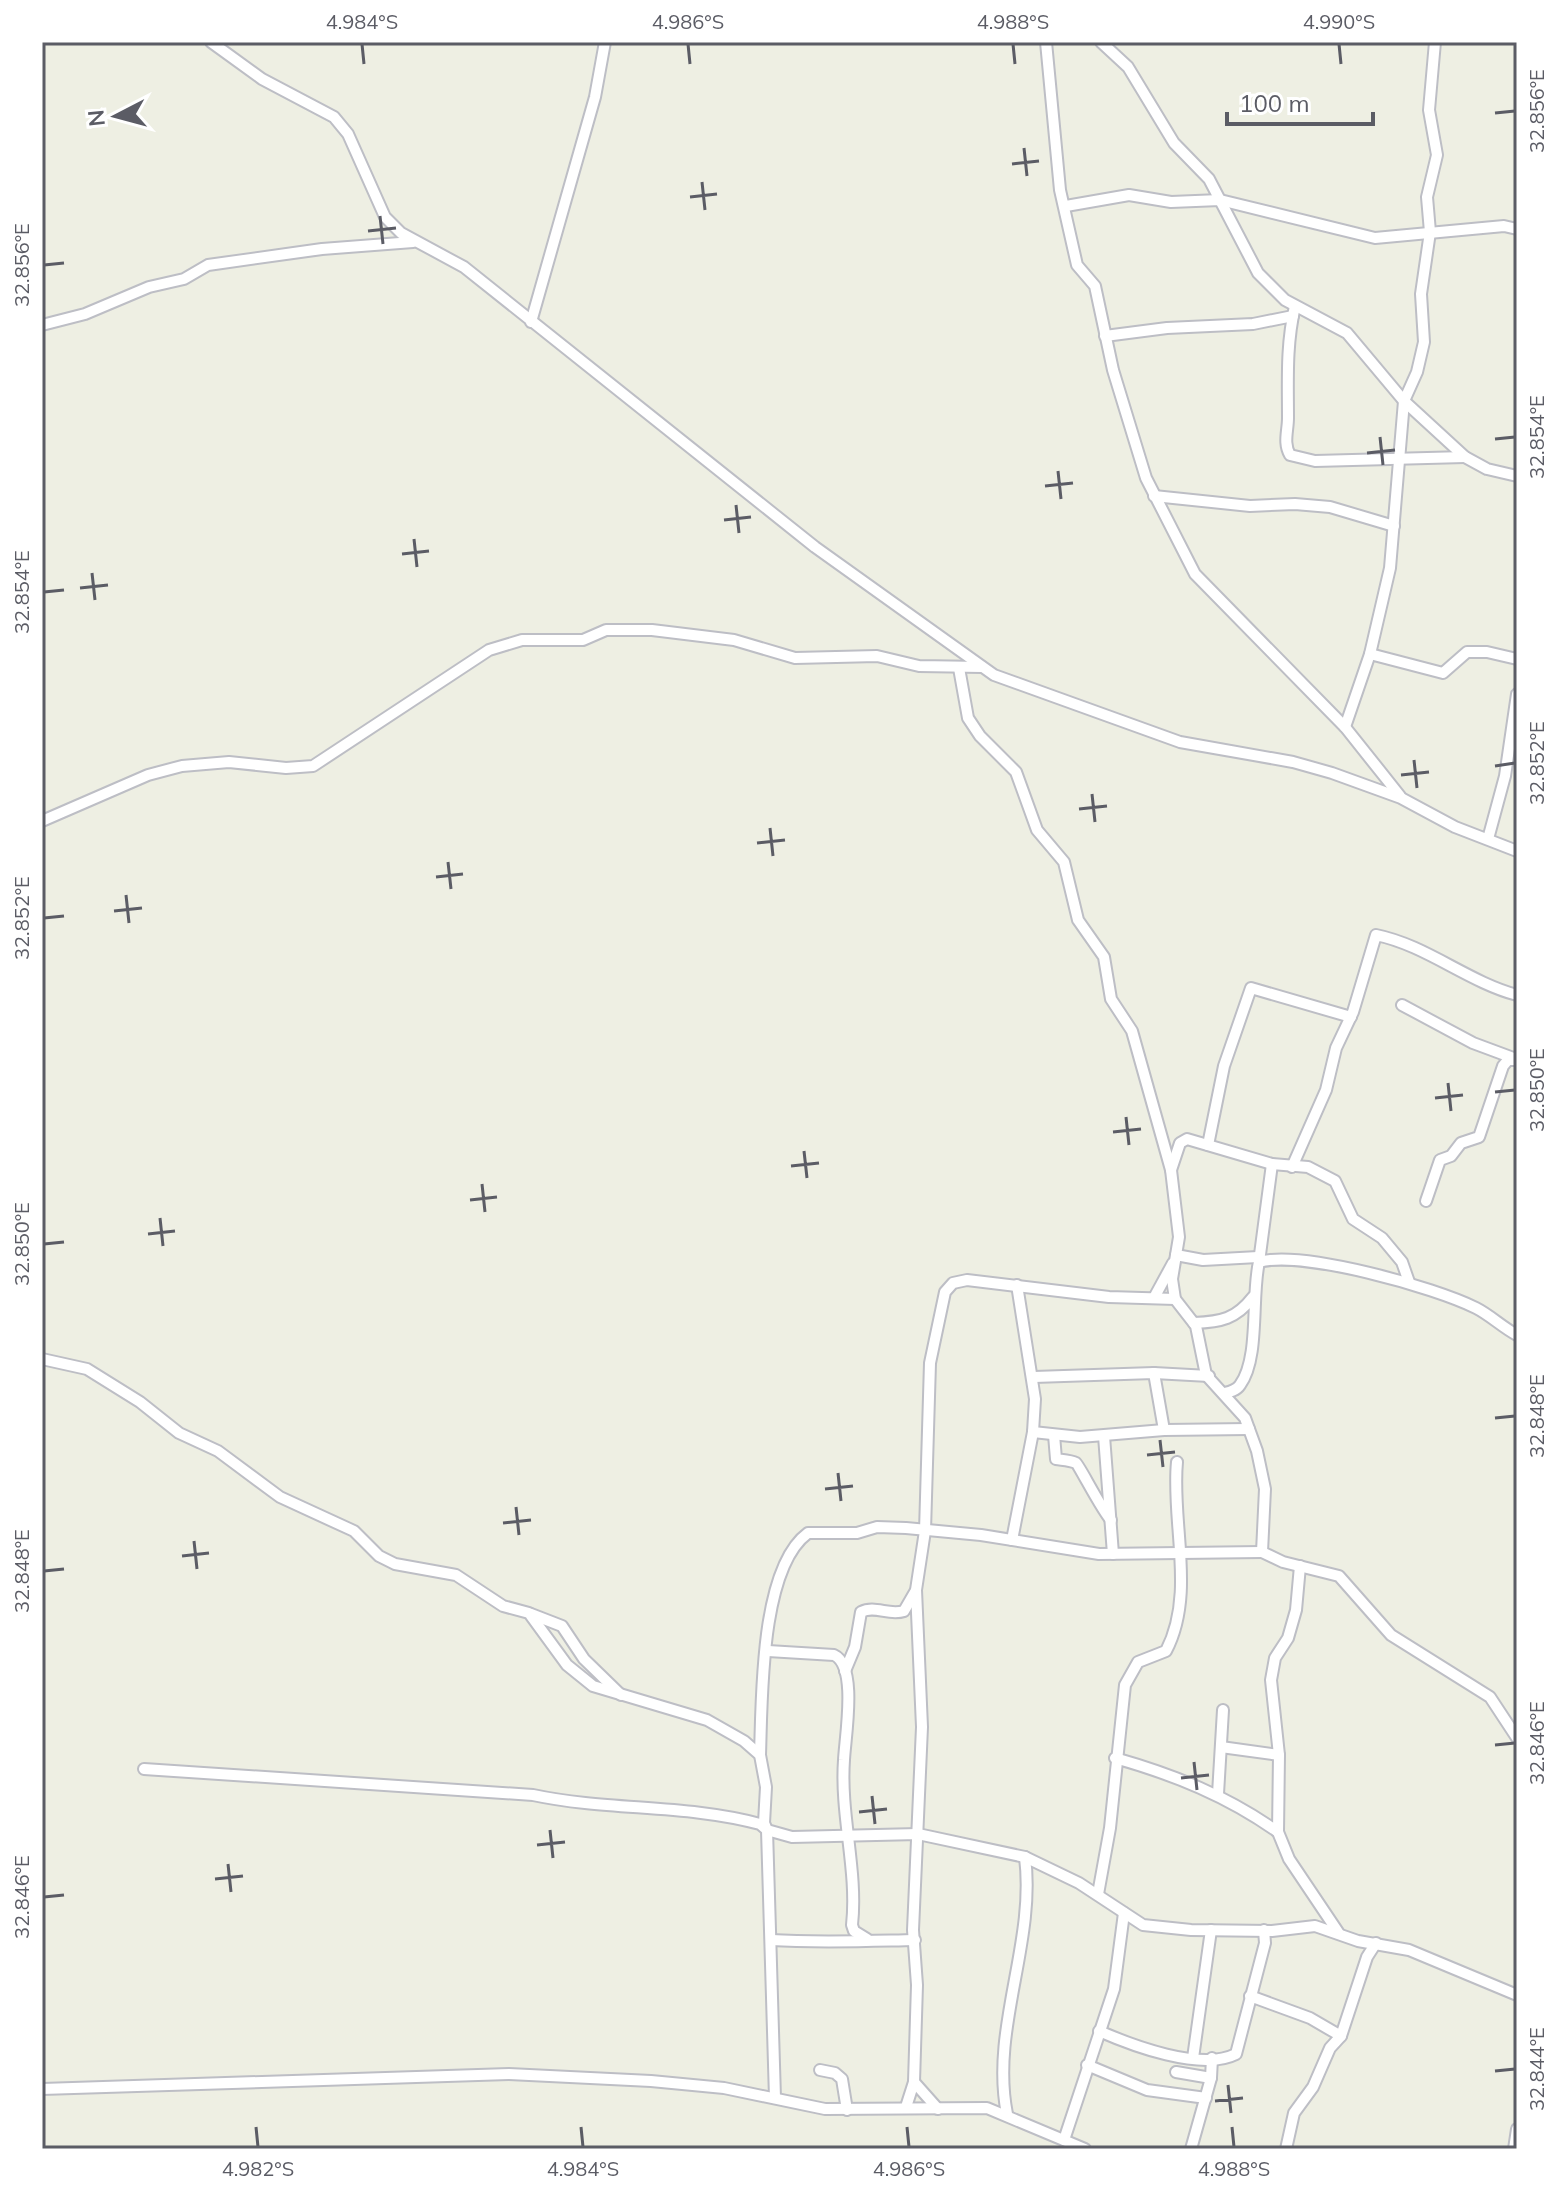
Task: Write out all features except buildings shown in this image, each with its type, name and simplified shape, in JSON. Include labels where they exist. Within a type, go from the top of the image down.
[{"type":"street","points":[[211,42],[262,79],[334,117],[348,134],[385,217],[415,242],[464,267],[531,322],[609,379],[815,547],[982,667],[999,677],[1139,730],[1180,742],[1310,766],[1401,798],[1455,827],[1517,851]]},
{"type":"street","points":[[531,322],[595,97],[605,42]]},
{"type":"street","points":[[1046,42],[1055,164],[1076,261],[1095,286],[1138,460],[1154,496],[1195,574],[1345,727],[1401,798]]},
{"type":"street","points":[[1101,42],[1128,67],[1174,143],[1209,179],[1258,273],[1294,311],[1347,333],[1404,401],[1465,457],[1487,469],[1517,476]]},
{"type":"street","points":[[1345,727],[1370,654],[1390,568],[1404,401],[1417,372],[1424,342],[1421,294],[1430,232],[1427,197],[1437,155],[1429,110],[1435,42]]},
{"type":"street","points":[[1066,206],[1129,195],[1171,202],[1220,200],[1375,238],[1504,226],[1517,229]]},
{"type":"street","points":[[42,325],[85,314],[160,283],[184,279],[208,265],[322,249],[415,242]]},
{"type":"street","points":[[1105,336],[1167,328],[1253,324],[1294,311]]},
{"type":"street","points":[[1294,311],[1285,387],[1287,452],[1293,457],[1315,461],[1465,457]]},
{"type":"street","points":[[1154,496],[1250,506],[1295,504],[1330,507],[1394,526]]},
{"type":"street","points":[[42,821],[148,775],[182,766],[229,762],[286,768],[313,766],[489,650],[522,640],[583,640],[606,630],[652,630],[734,640],[795,658],[877,656],[919,666],[982,667]]},
{"type":"street","points":[[1370,654],[1443,673],[1467,652],[1487,652],[1517,659]]},
{"type":"street","points":[[959,668],[968,718],[980,736],[1016,772],[1037,830],[1064,862],[1078,920],[1104,957],[1109,993],[1132,1031],[1171,1170],[1179,1237],[1175,1258],[1175,1299],[1194,1323],[1203,1367],[1245,1418],[1249,1429],[1264,1477],[1262,1552]]},
{"type":"street","points":[[1488,839],[1505,776],[1517,694]]},
{"type":"street","points":[[1292,1167],[1326,1090],[1336,1048],[1351,1017],[1376,935],[1517,995]]},
{"type":"street","points":[[1208,1145],[1224,1066],[1249,990],[1258,988],[1351,1017]]},
{"type":"street","points":[[1402,1005],[1473,1043],[1517,1059]]},
{"type":"street","points":[[1426,1201],[1440,1160],[1451,1156],[1461,1143],[1479,1137],[1503,1066],[1517,1059]]},
{"type":"street","points":[[1171,1170],[1182,1141],[1208,1145],[1272,1164],[1308,1167],[1335,1181],[1353,1219],[1382,1238],[1402,1262],[1409,1282]]},
{"type":"street","points":[[1224,1393],[1240,1385],[1246,1370],[1272,1164]]},
{"type":"street","points":[[1175,1258],[1302,1261],[1409,1282],[1475,1307],[1517,1335]]},
{"type":"street","points":[[1155,1296],[1175,1258]]},
{"type":"street","points":[[906,2107],[914,2082],[922,1727],[916,1590],[925,1531],[930,1363],[945,1292],[953,1283],[967,1280],[1109,1297],[1175,1299]]},
{"type":"street","points":[[1012,1540],[1033,1432],[1034,1377],[1017,1285]]},
{"type":"street","points":[[1194,1323],[1228,1319],[1239,1313],[1254,1295]]},
{"type":"street","points":[[42,1359],[87,1369],[140,1402],[179,1433],[218,1451],[280,1497],[354,1531],[379,1556],[395,1564],[449,1573],[503,1606],[562,1626],[584,1659],[621,1695]]},
{"type":"street","points":[[1034,1377],[1154,1373],[1209,1376]]},
{"type":"street","points":[[1154,1373],[1164,1430]]},
{"type":"street","points":[[1033,1432],[1104,1436],[1164,1430],[1249,1429]]},
{"type":"street","points":[[1054,1435],[1056,1459],[1081,1467],[1095,1501],[1111,1520]]},
{"type":"street","points":[[1104,1436],[1113,1554]]},
{"type":"street","points":[[1098,1894],[1110,1828],[1125,1685],[1138,1662],[1161,1655],[1169,1647],[1177,1616],[1181,1554],[1174,1499],[1177,1462]]},
{"type":"street","points":[[775,2098],[767,1830],[764,1823],[766,1787],[760,1755],[775,1585],[786,1559],[804,1535],[857,1533],[877,1527],[1012,1540],[1052,1549],[1113,1554],[1262,1552],[1269,1558],[1339,1576],[1391,1635],[1490,1697],[1517,1738]]},
{"type":"street","points":[[1300,1566],[1292,1625],[1272,1667],[1279,1755],[1278,1832],[1289,1859],[1338,1932]]},
{"type":"street","points":[[845,1671],[855,1647],[861,1612],[867,1609],[904,1611],[916,1590]]},
{"type":"street","points":[[529,1613],[574,1673],[593,1686],[707,1720],[744,1741],[760,1755]]},
{"type":"street","points":[[768,1651],[834,1655],[841,1659],[849,1714],[844,1763],[852,1926],[867,1939]]},
{"type":"street","points":[[1218,1794],[1223,1710]]},
{"type":"street","points":[[1221,1747],[1279,1755]]},
{"type":"street","points":[[1115,1758],[1163,1772],[1218,1794],[1278,1832]]},
{"type":"street","points":[[144,1769],[533,1795],[586,1805],[734,1817],[792,1837],[847,1833],[918,1834],[1025,1857],[1098,1894],[1143,1925],[1211,1930],[1264,1930],[1304,1925],[1338,1932],[1358,1941],[1409,1950],[1517,1995]]},
{"type":"street","points":[[1007,2114],[1002,2078],[1027,1900],[1025,1857]]},
{"type":"street","points":[[1064,2140],[1114,1989],[1124,1913]]},
{"type":"street","points":[[1193,2058],[1211,1930]]},
{"type":"street","points":[[1099,2031],[1157,2053],[1193,2058],[1236,2054],[1265,1943],[1264,1930]]},
{"type":"street","points":[[771,1940],[826,1944],[867,1939],[915,1940]]},
{"type":"street","points":[[1286,2149],[1294,2113],[1313,2087],[1330,2048],[1341,2036],[1367,1957],[1376,1943]]},
{"type":"street","points":[[1250,1996],[1310,2018],[1341,2036]]},
{"type":"street","points":[[1191,2149],[1211,2078],[1212,2058]]},
{"type":"street","points":[[1087,2065],[1147,2090],[1206,2098]]},
{"type":"street","points":[[820,2070],[835,2073],[842,2079],[847,2110]]},
{"type":"street","points":[[1176,2072],[1211,2078]]},
{"type":"street","points":[[42,2089],[509,2074],[697,2084],[825,2109],[967,2106],[1007,2114],[1085,2149]]},
{"type":"street","points":[[914,2082],[938,2109]]},
{"type":"street","points":[[1514,2149],[1517,2129]]}]
